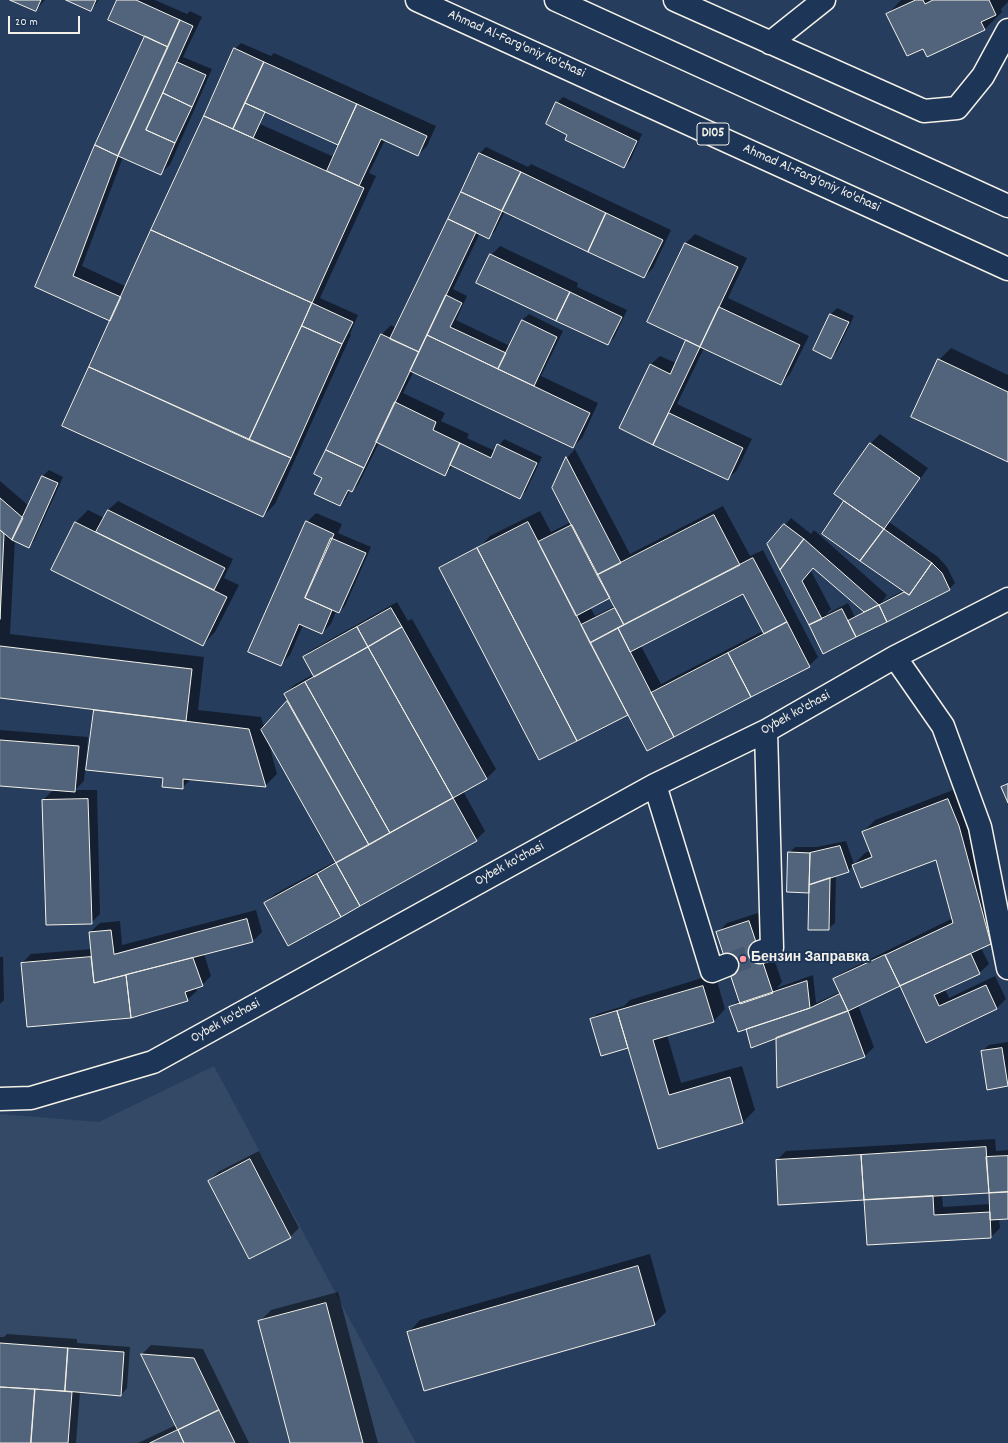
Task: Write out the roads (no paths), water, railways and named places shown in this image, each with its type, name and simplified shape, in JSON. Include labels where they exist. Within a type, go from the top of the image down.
[{"type":"main road","name":"Ahmad Al-Farg'oniy ko'chasi","points":[[417,0],[1008,269]]},
{"type":"main road","points":[[556,0],[1008,206]]},
{"type":"main road","points":[[675,0],[924,111],[957,108],[983,76],[1008,30]]},
{"type":"main road","points":[[770,43],[824,0]]},
{"type":"main road","name":"Oybek ko'chasi","points":[[0,1098],[31,1098],[153,1062],[655,785],[766,731],[895,657],[1008,599]]},
{"type":"main road","points":[[895,657],[943,726],[980,827],[1008,968]]},
{"type":"main road","points":[[760,952],[772,948],[766,731]]},
{"type":"main road","points":[[655,785],[712,970],[727,965]]},
{"type":"tunnel","points":[[727,965],[760,952]]},
{"type":"place","name":"Бензин Заправка","points":[[743,959]]}]
